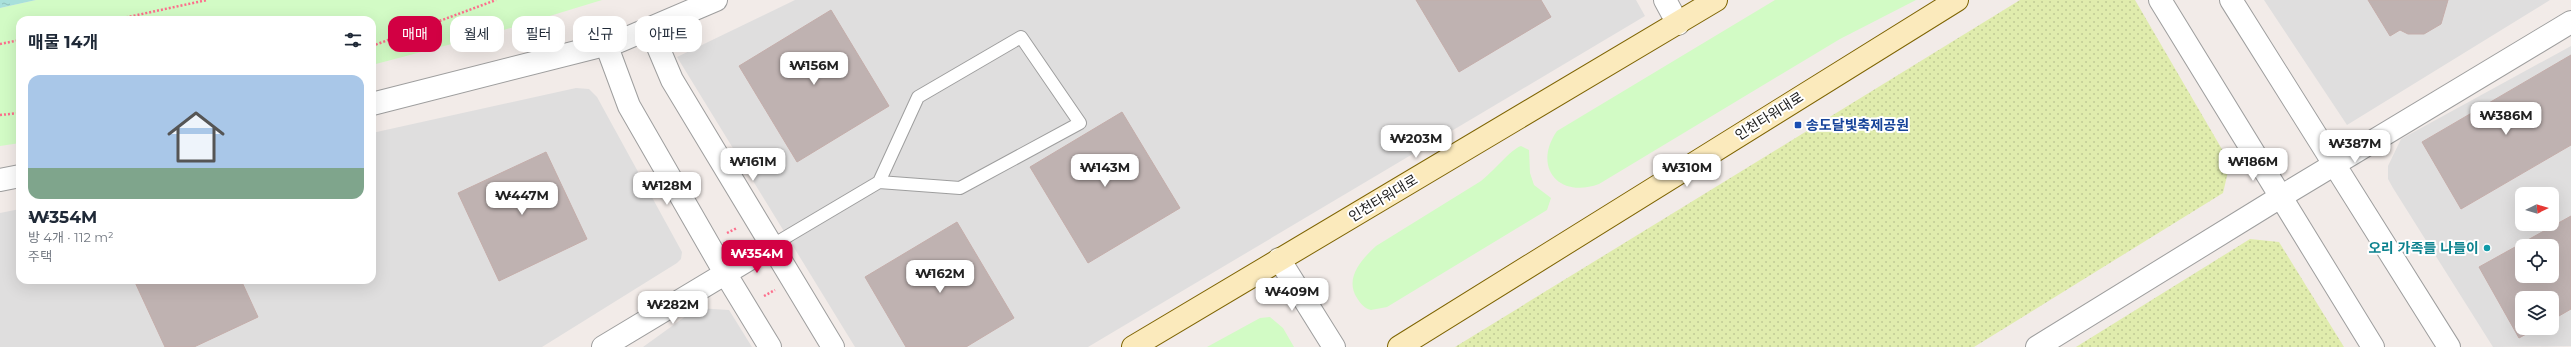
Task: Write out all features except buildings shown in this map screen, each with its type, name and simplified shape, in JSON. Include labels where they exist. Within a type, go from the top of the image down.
[{"type":"main road","name":"인천타워대로","points":[[1133,347],[1716,0]]},
{"type":"main road","name":"인천타워대로","points":[[1399,347],[1957,0]]},
{"type":"street","points":[[678,16],[716,0]]},
{"type":"street","points":[[1665,0],[1678,24]]},
{"type":"street","points":[[2160,0],[2282,196],[2373,347]]},
{"type":"street","points":[[2231,0],[2336,164],[2449,347]]},
{"type":"street","points":[[2037,347],[2282,196],[2571,22]]},
{"type":"street","points":[[376,103],[575,52]]},
{"type":"street","points":[[609,52],[629,106],[725,273],[770,347]]},
{"type":"street","points":[[660,52],[672,80],[833,347]]},
{"type":"street","points":[[0,180],[16,177]]},
{"type":"street","points":[[603,347],[771,246]]},
{"type":"street","points":[[1279,259],[1334,347]]},
{"type":"lane","points":[[771,246],[879,182],[918,97],[1021,37],[1080,123],[960,188],[879,182]]},
{"type":"path","points":[[133,16],[207,0]]},
{"type":"path","points":[[376,45],[496,0]]},
{"type":"path","points":[[0,44],[16,41]]},
{"type":"path","points":[[0,115],[16,113]]},
{"type":"shaded area","points":[[795,0],[1636,0],[1645,16],[1088,347],[855,347],[677,57],[687,52],[702,52],[702,45]]},
{"type":"shaded area","points":[[2264,0],[2550,0],[2347,125]]},
{"type":"shaded area","points":[[2571,46],[2571,346],[2493,347],[2393,188],[2388,179],[2388,166],[2401,139]]},
{"type":"shaded area","points":[[576,88],[589,89],[597,97],[682,252],[681,259],[677,263],[542,347],[0,347],[0,213],[16,210],[16,284],[376,284],[376,132]]},
{"type":"shaded area","points":[[697,308],[729,310],[752,347],[643,347]]},
{"type":"green space","points":[[36,0],[602,0],[550,16],[512,16],[512,27],[504,30],[504,16],[450,16],[450,44],[442,47],[442,16],[388,16],[388,52],[421,52],[376,64],[376,16],[16,16],[16,144],[0,146],[0,8]]},
{"type":"green space","points":[[1775,0],[1916,0],[1840,39],[1599,184],[1585,188],[1572,187],[1562,183],[1554,177],[1549,168],[1547,157],[1550,144],[1557,131]]},
{"type":"green space","points":[[2020,0],[2135,0],[2230,163],[2223,193],[1974,347],[1455,347]]},
{"type":"green space","points":[[1521,146],[1529,150],[1530,173],[1534,185],[1551,198],[1547,210],[1387,307],[1371,310],[1363,306],[1357,298],[1353,283],[1356,269],[1365,257],[1376,246],[1481,181],[1512,152]]},
{"type":"green space","points":[[2250,239],[2279,242],[2344,347],[2076,347]]},
{"type":"green space","points":[[1270,317],[1283,328],[1294,347],[1207,347],[1260,318]]},
{"type":"water","points":[[0,0],[36,0],[0,8]]},
{"type":"place","name":"송도달빛축제공원","points":[[1798,125]]},
{"type":"place","name":"오리 가족들 나들이","points":[[2487,248]]}]
